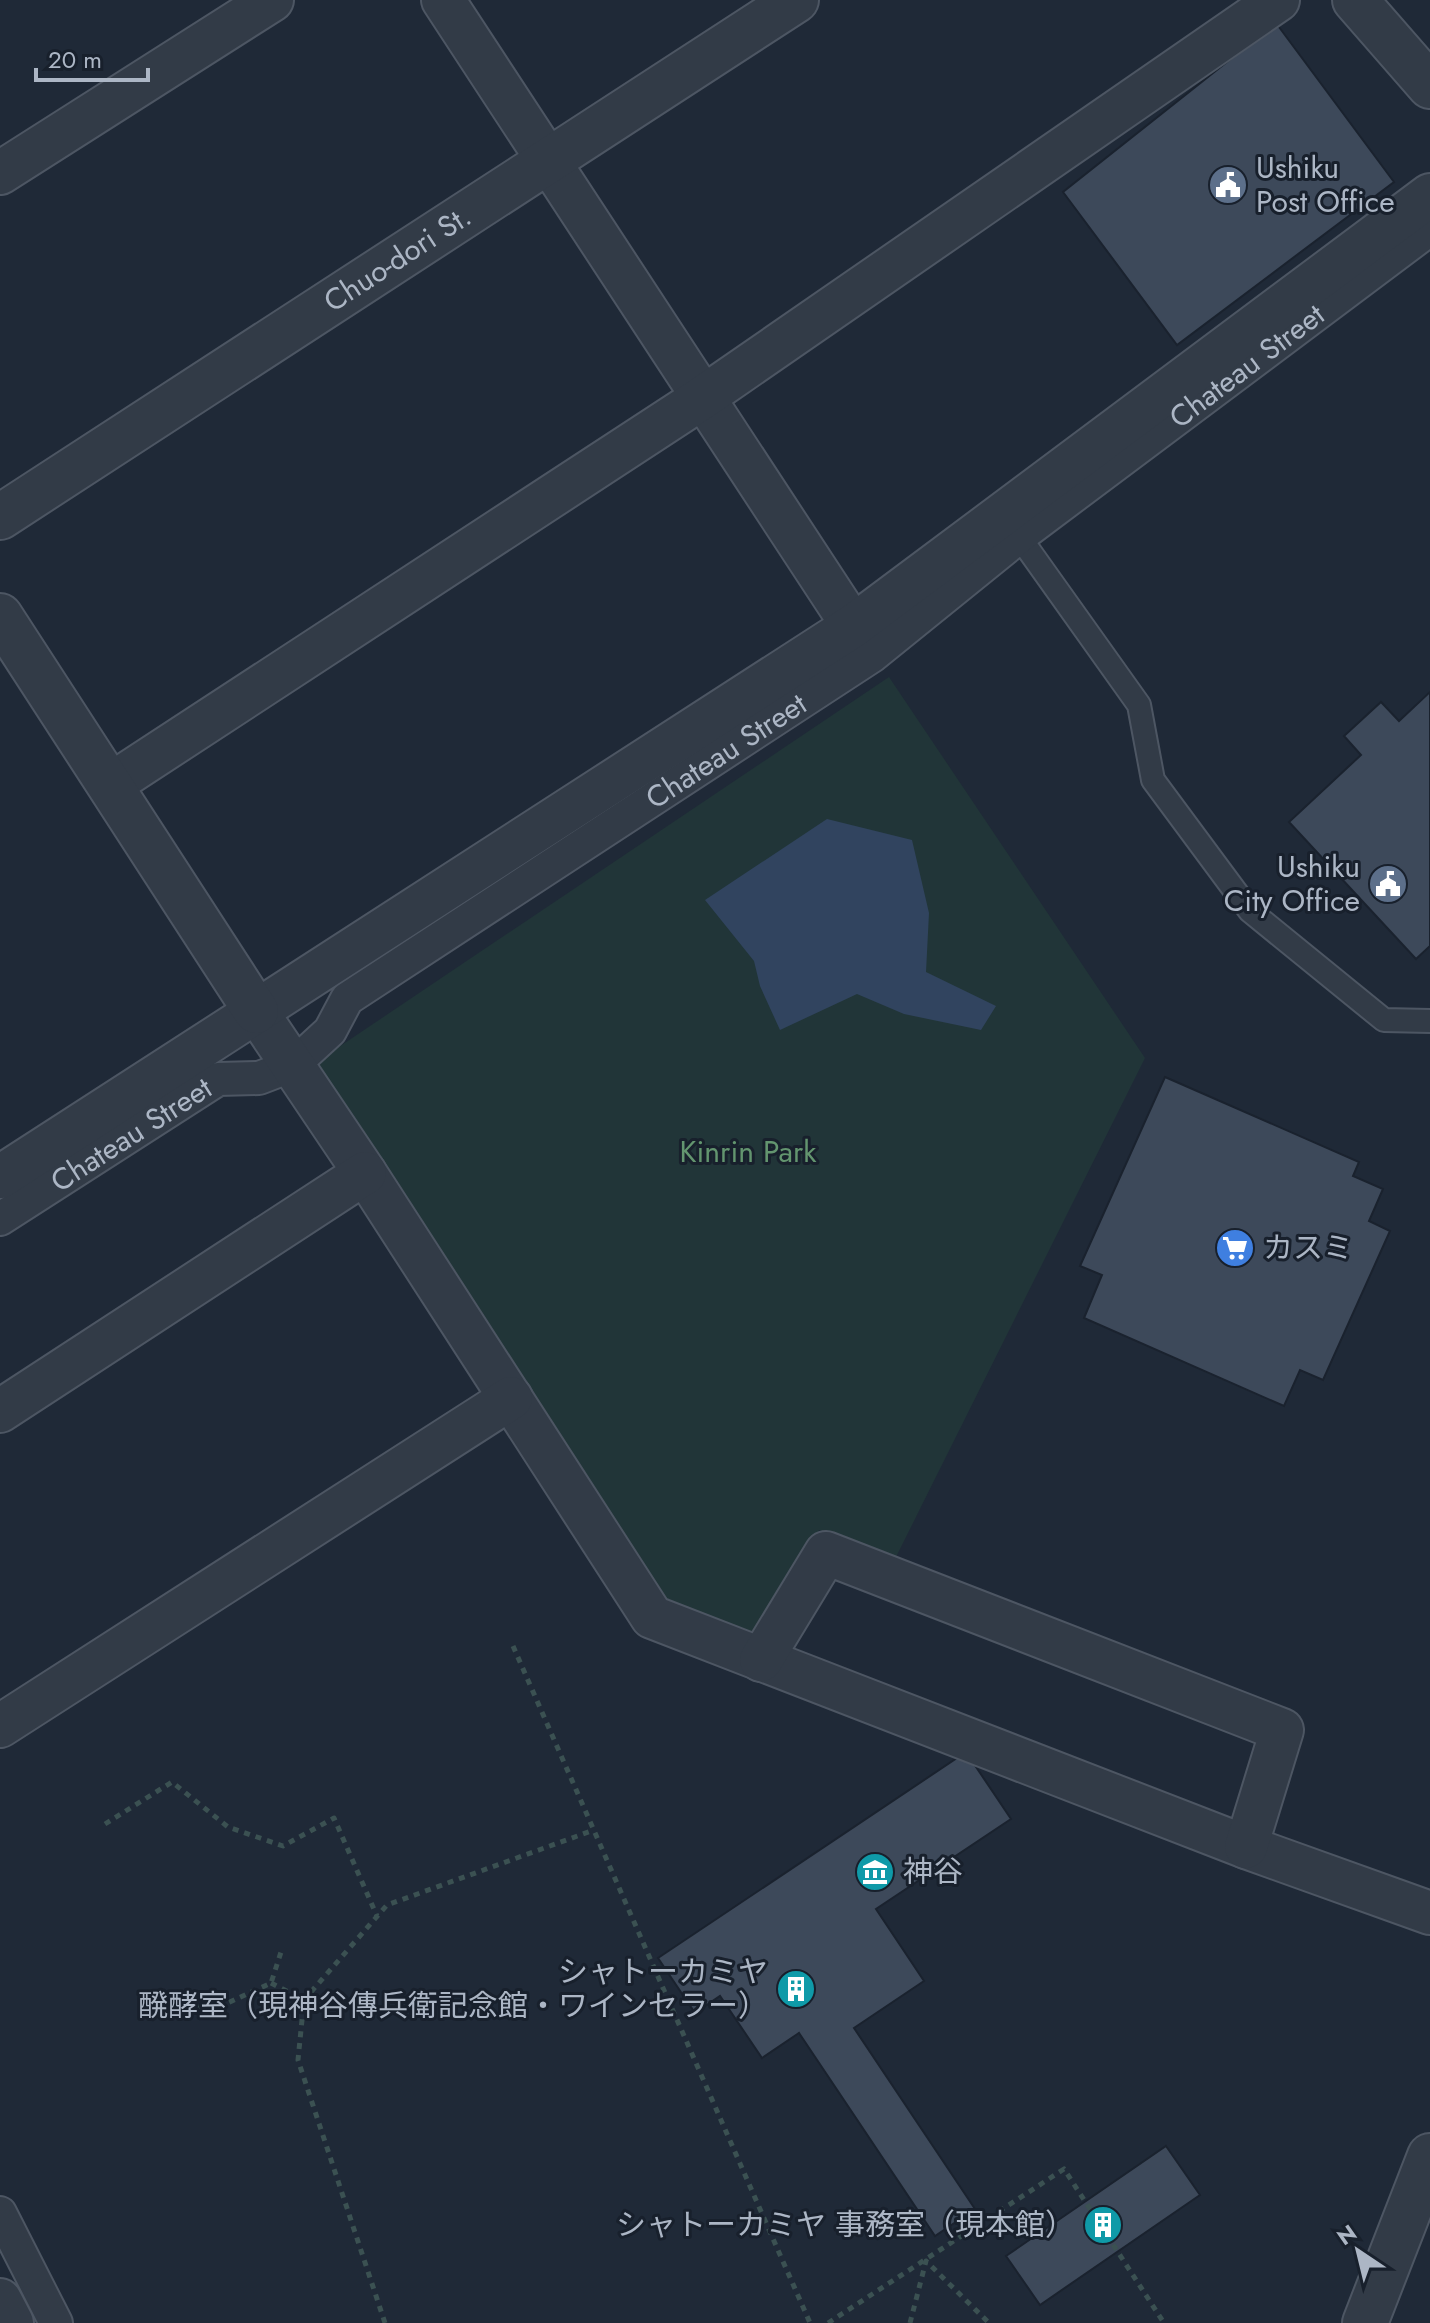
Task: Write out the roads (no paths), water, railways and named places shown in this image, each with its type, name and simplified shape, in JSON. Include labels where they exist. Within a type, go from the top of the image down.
[{"type":"street","points":[[4,162],[272,0]]},
{"type":"street","points":[[443,0],[853,626]]},
{"type":"street","name":"Chuo-dori St.","points":[[0,517],[796,0]]},
{"type":"street","points":[[110,785],[702,398],[1278,0]]},
{"type":"street","points":[[1365,3],[1430,86]]},
{"type":"street","points":[[0,1177],[1011,526],[1430,195]]},
{"type":"street","name":"Chateau Street","points":[[0,1219],[218,1079],[259,1078],[293,1065],[330,1031],[347,999],[872,656],[1011,526],[1430,229]]},
{"type":"street","points":[[0,616],[652,1617],[1246,1847],[1430,1913]]},
{"type":"street","points":[[0,1411],[365,1173]]},
{"type":"street","points":[[0,1726],[511,1398]]},
{"type":"street","points":[[761,1660],[826,1553],[1282,1730],[1246,1847]]},
{"type":"street","points":[[1365,2323],[1430,2156]]},
{"type":"street","points":[[0,2213],[56,2323]]},
{"type":"street","points":[[0,2300],[12,2323]]},
{"type":"lane","points":[[1011,526],[1139,705],[1153,780],[1250,911],[1384,1020],[1430,1021]]},
{"type":"water","points":[[827,819],[912,840],[929,913],[926,972],[996,1006],[981,1030],[904,1014],[857,994],[780,1030],[760,986],[754,961],[705,900]]},
{"type":"place","name":"Ushiku Post Office","points":[[1228,185]]},
{"type":"place","name":"Ushiku City Office","points":[[1388,884]]},
{"type":"place","name":"カスミ","points":[[1235,1248]]},
{"type":"place","name":"神谷","points":[[875,1872]]},
{"type":"place","name":"シャトーカミヤ 醗酵室（現神谷傳兵衛記念館・ワインセラー）","points":[[796,1989]]},
{"type":"place","name":"シャトーカミヤ 事務室（現本館）","points":[[1103,2225]]},
{"type":"park label","name":"Kinrin Park","points":[[748,1152]]}]
